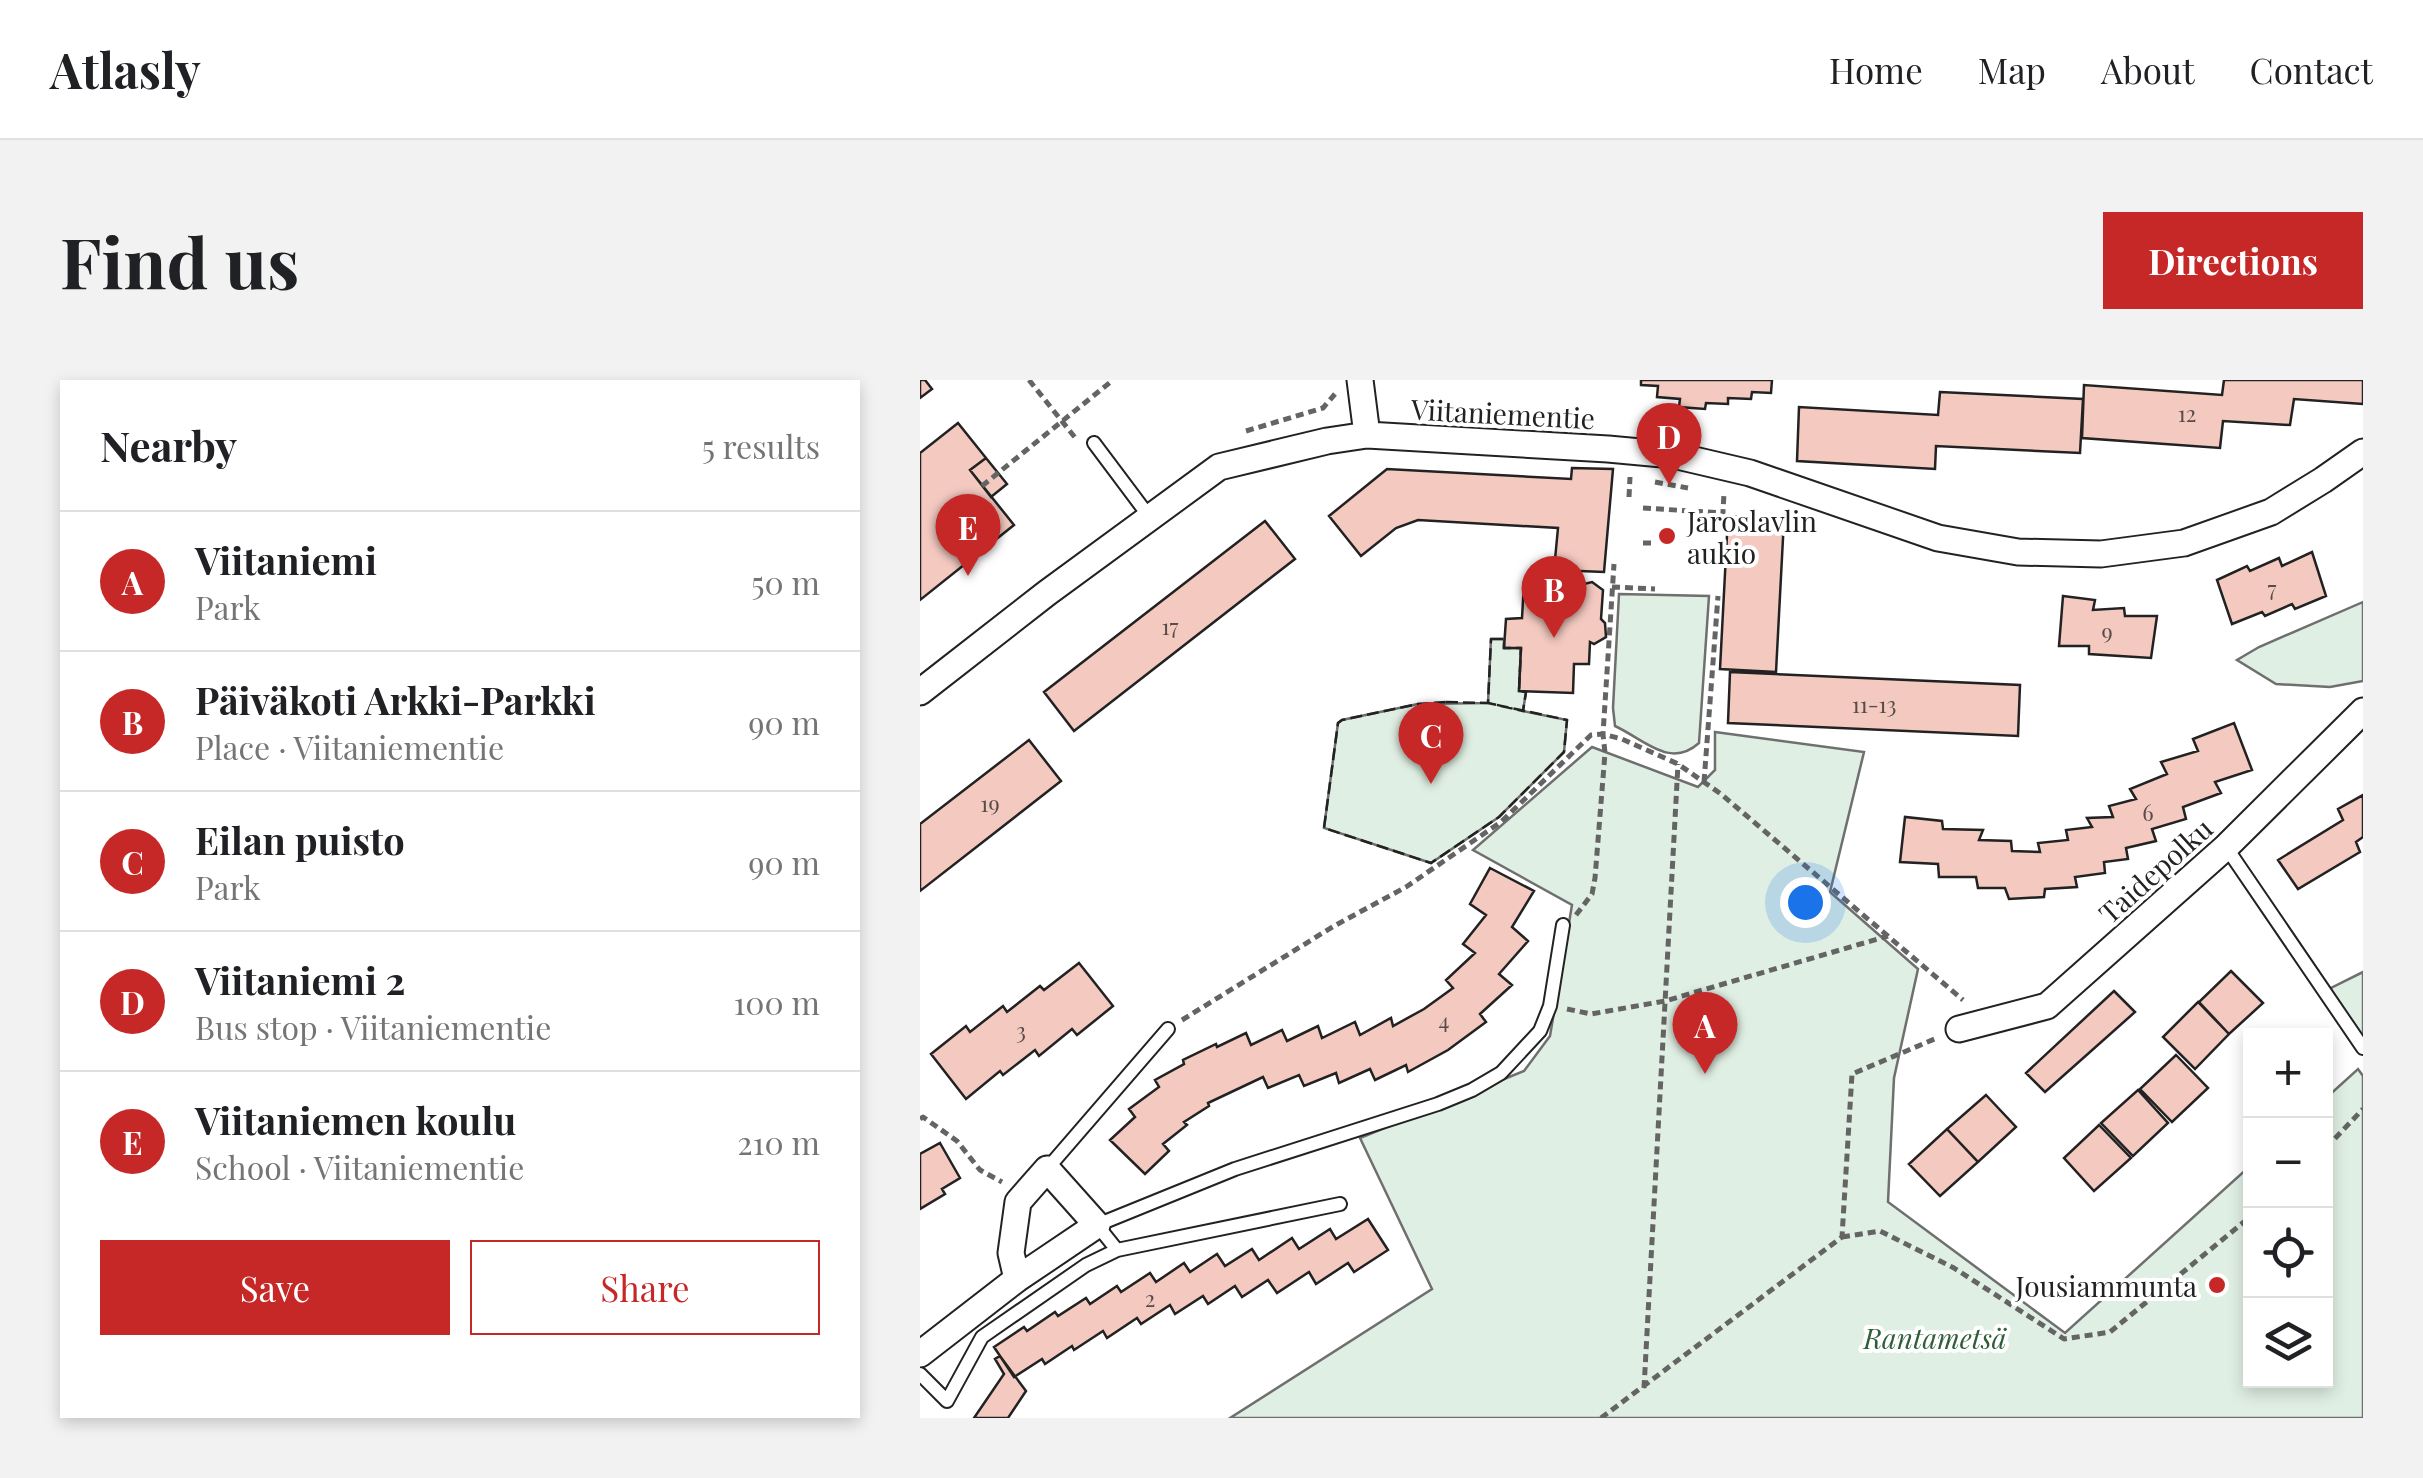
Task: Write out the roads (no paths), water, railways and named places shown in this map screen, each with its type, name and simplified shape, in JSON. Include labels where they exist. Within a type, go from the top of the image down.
[{"type":"street","points":[[1360,380],[1367,435]]},
{"type":"street","name":"Viitaniementie","points":[[920,692],[1219,467],[1327,440],[1367,435],[1673,455],[1750,474],[1938,538],[2018,552],[2084,554],[2184,543],[2270,512],[2363,452]]},
{"type":"street","name":"Taidepolku","points":[[1959,1029],[2047,1006],[2226,847],[2363,711]]},
{"type":"street","points":[[920,1354],[1098,1225],[1048,1169],[1018,1202],[1011,1253],[1017,1280]]},
{"type":"lane","points":[[1094,443],[1151,518]]},
{"type":"lane","points":[[2226,847],[2363,1048]]},
{"type":"lane","points":[[1116,1250],[1098,1225],[1235,1168],[1438,1104],[1501,1072],[1540,1031],[1550,1006],[1563,925]]},
{"type":"lane","points":[[1048,1169],[1168,1029]]},
{"type":"lane","points":[[920,1374],[946,1401],[982,1337],[1116,1250],[1340,1204]]},
{"type":"place","name":"Viitaniemi 2","points":[[1669,485]]},
{"type":"place","name":"Jaroslavlin aukio","points":[[1667,536]]},
{"type":"place","name":"Viitaniemen koulu","points":[[968,576]]},
{"type":"place","name":"Päiväkoti Arkki-Parkki","points":[[1554,638]]},
{"type":"place","name":"Eilan puisto","points":[[1431,784]]},
{"type":"place","name":"Viitaniemi","points":[[1705,1074]]},
{"type":"place","name":"Jousiammunta","points":[[2217,1285]]},
{"type":"park label","name":"Rantametsä","points":[[1935,1337]]}]
